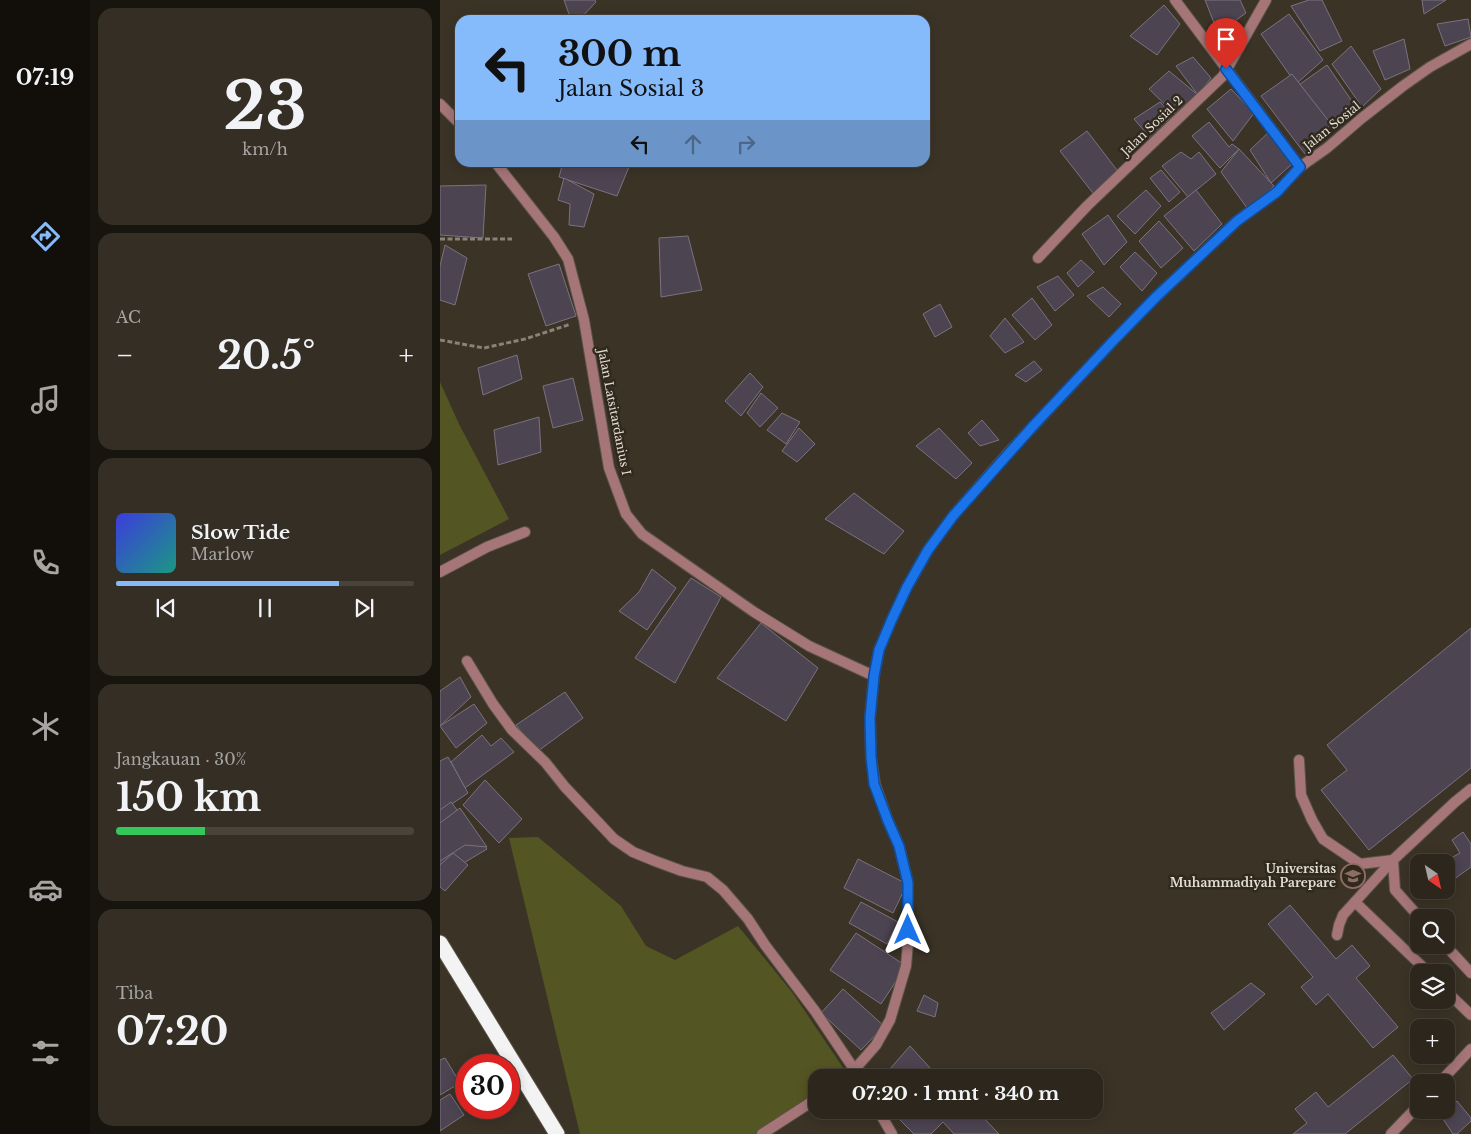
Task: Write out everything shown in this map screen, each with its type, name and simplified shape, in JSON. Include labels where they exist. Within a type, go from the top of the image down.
[{"type":"highway","points":[[440,943],[557,1134]]},
{"type":"street","points":[[1175,0],[1300,167]]},
{"type":"street","name":"Jalan Sosial 2","points":[[1038,258],[1087,206],[1223,76],[1266,0]]},
{"type":"street","name":"Jalan Sosial","points":[[860,1069],[890,1020],[906,966],[908,942],[908,883],[899,846],[874,784],[870,718],[874,676],[879,650],[892,619],[928,550],[953,516],[1034,425],[1150,304],[1237,221],[1277,192],[1300,167],[1327,148],[1403,86],[1430,67],[1471,44]]},
{"type":"street","points":[[440,104],[455,119]]},
{"type":"street","name":"Jalan Latsitardanius I","points":[[498,167],[554,237],[568,259],[584,320],[609,468],[626,514],[642,534],[754,612],[809,646],[874,676]]},
{"type":"street","points":[[440,572],[487,547],[525,532]]},
{"type":"street","points":[[467,661],[493,704],[512,730],[545,762],[565,787],[614,838],[633,852],[655,861],[682,871],[707,876],[723,890],[748,919],[854,1069]]},
{"type":"street","points":[[1300,760],[1301,795],[1323,839],[1360,864],[1394,860]]},
{"type":"street","points":[[1337,935],[1343,916],[1355,902],[1394,860],[1455,802],[1471,790]]},
{"type":"street","points":[[1394,860],[1395,890],[1412,909]]},
{"type":"street","points":[[1355,902],[1420,964]]},
{"type":"street","points":[[1453,954],[1471,973]]},
{"type":"street","points":[[1455,1000],[1471,1015]]},
{"type":"street","points":[[1448,1074],[1471,1049]]},
{"type":"street","points":[[762,1134],[808,1103]]},
{"type":"street","points":[[1391,1134],[1410,1114]]},
{"type":"street","points":[[883,1119],[892,1134]]},
{"type":"path","points":[[440,239],[512,239]]},
{"type":"path","points":[[440,340],[484,348],[525,339],[584,320]]},
{"type":"shaded area","points":[[440,382],[459,424],[509,519],[440,555]]},
{"type":"shaded area","points":[[538,837],[621,906],[646,946],[675,960],[738,926],[792,992],[844,1069],[808,1069],[808,1098],[756,1134],[580,1134],[509,838]]},
{"type":"building","points":[[564,0],[595,0],[596,2],[584,15],[569,15]]},
{"type":"building","points":[[1205,0],[1240,0],[1246,13],[1218,33]]},
{"type":"building","points":[[1309,0],[1322,0],[1342,41],[1320,51],[1291,6]]},
{"type":"building","points":[[1422,0],[1446,0],[1424,14]]},
{"type":"building","points":[[1164,5],[1180,24],[1157,55],[1130,36]]},
{"type":"building","points":[[1289,14],[1323,60],[1296,84],[1261,34]]},
{"type":"building","points":[[1468,19],[1471,37],[1445,46],[1437,24]]},
{"type":"building","points":[[1404,39],[1410,69],[1385,80],[1373,51]]},
{"type":"building","points":[[1351,46],[1381,89],[1362,107],[1332,64]]},
{"type":"building","points":[[1193,57],[1211,78],[1198,95],[1176,66]]},
{"type":"building","points":[[1327,65],[1356,107],[1332,128],[1296,87]]},
{"type":"building","points":[[1169,71],[1198,95],[1179,118],[1149,89]]},
{"type":"building","points":[[1292,74],[1331,124],[1305,154],[1261,96]]},
{"type":"building","points":[[1231,89],[1254,113],[1233,141],[1207,109]]},
{"type":"building","points":[[1160,102],[1172,115],[1152,140],[1134,119]]},
{"type":"building","points":[[1209,122],[1229,147],[1232,144],[1239,149],[1220,168],[1192,136]]},
{"type":"building","points":[[1272,129],[1293,163],[1271,183],[1250,150]]},
{"type":"building","points":[[1087,131],[1120,174],[1096,197],[1060,151]]},
{"type":"building","points":[[1239,149],[1274,186],[1250,212],[1221,172]]},
{"type":"building","points":[[1181,152],[1191,159],[1199,152],[1216,174],[1188,197],[1162,166]]},
{"type":"building","points":[[562,167],[629,167],[617,196],[559,177]]},
{"type":"building","points":[[1161,170],[1180,192],[1169,202],[1150,178]]},
{"type":"building","points":[[564,178],[594,194],[584,227],[569,225],[570,204],[558,200]]},
{"type":"building","points":[[486,185],[483,238],[440,235],[440,186]]},
{"type":"building","points":[[1146,190],[1161,206],[1135,234],[1117,216]]},
{"type":"building","points":[[1196,190],[1222,224],[1194,251],[1164,216]]},
{"type":"building","points":[[1108,215],[1127,242],[1104,265],[1082,234]]},
{"type":"building","points":[[1159,221],[1183,248],[1161,268],[1139,241]]},
{"type":"building","points":[[688,236],[702,290],[661,297],[659,238]]},
{"type":"building","points":[[445,245],[467,258],[455,305],[440,300],[440,266]]},
{"type":"building","points":[[1135,252],[1157,273],[1142,291],[1120,267]]},
{"type":"building","points":[[1081,260],[1094,272],[1078,287],[1067,273]]},
{"type":"building","points":[[559,264],[576,316],[546,326],[528,274]]},
{"type":"building","points":[[1058,276],[1074,295],[1055,311],[1037,287]]},
{"type":"building","points":[[1103,287],[1121,304],[1109,317],[1087,296]]},
{"type":"building","points":[[1032,298],[1052,325],[1035,340],[1012,315]]},
{"type":"building","points":[[940,304],[952,327],[935,337],[923,314]]},
{"type":"building","points":[[1005,318],[1024,342],[1005,353],[990,336]]},
{"type":"building","points":[[517,355],[522,379],[483,395],[478,368]]},
{"type":"building","points":[[1034,361],[1042,370],[1026,382],[1015,375]]},
{"type":"building","points":[[750,373],[763,387],[741,416],[725,401]]},
{"type":"building","points":[[573,378],[583,420],[553,428],[543,386]]},
{"type":"building","points":[[761,393],[778,408],[760,427],[747,413]]},
{"type":"building","points":[[782,413],[800,422],[786,444],[767,430]]},
{"type":"building","points":[[539,417],[541,452],[498,465],[494,430]]},
{"type":"building","points":[[982,420],[999,440],[980,446],[968,433]]},
{"type":"building","points":[[799,428],[815,444],[797,462],[782,451]]},
{"type":"building","points":[[939,428],[972,463],[956,479],[916,446]]},
{"type":"building","points":[[854,493],[904,531],[884,554],[825,519]]},
{"type":"building","points":[[652,569],[676,588],[647,630],[619,611],[639,592]]},
{"type":"building","points":[[691,578],[721,597],[675,683],[635,658]]},
{"type":"building","points":[[761,623],[818,668],[786,721],[717,678]]},
{"type":"building","points":[[1471,628],[1471,768],[1369,850],[1321,790],[1347,770],[1327,745]]},
{"type":"building","points":[[460,677],[471,697],[440,726],[440,691]]},
{"type":"building","points":[[565,692],[583,718],[538,751],[516,725]]},
{"type":"building","points":[[474,704],[487,723],[456,748],[440,726]]},
{"type":"building","points":[[482,735],[491,746],[501,738],[514,752],[465,788],[451,762]]},
{"type":"building","points":[[448,757],[468,793],[440,812],[440,761]]},
{"type":"building","points":[[485,780],[522,819],[499,843],[463,805]]},
{"type":"building","points":[[451,802],[487,849],[440,877],[440,810]]},
{"type":"building","points":[[460,808],[487,847],[465,845],[440,861],[440,823]]},
{"type":"building","points":[[1463,832],[1471,844],[1471,867],[1455,879],[1455,856],[1460,853],[1452,840]]},
{"type":"building","points":[[453,853],[468,865],[445,891],[440,887],[440,865]]},
{"type":"building","points":[[858,859],[907,884],[893,913],[844,888]]},
{"type":"building","points":[[861,902],[898,922],[887,944],[849,923]]},
{"type":"building","points":[[1290,905],[1336,959],[1352,945],[1370,966],[1356,978],[1398,1027],[1373,1048],[1328,994],[1316,1005],[1301,987],[1313,977],[1268,924]]},
{"type":"building","points":[[856,933],[906,966],[881,1004],[830,970]]},
{"type":"building","points":[[1251,983],[1265,994],[1224,1030],[1211,1013]]},
{"type":"building","points":[[843,989],[884,1026],[861,1050],[821,1013]]},
{"type":"building","points":[[924,995],[938,1003],[935,1017],[917,1011]]},
{"type":"building","points":[[910,1046],[931,1069],[890,1069]]},
{"type":"building","points":[[1393,1055],[1410,1075],[1410,1081],[1345,1134],[1293,1134],[1307,1123],[1295,1109],[1316,1092],[1328,1107]]},
{"type":"building","points":[[445,1058],[455,1075],[455,1086],[440,1095],[440,1060]]},
{"type":"building","points":[[450,1094],[455,1102],[455,1119],[458,1119],[440,1131],[440,1100]]},
{"type":"building","points":[[1457,1101],[1471,1118],[1471,1121],[1457,1134],[1453,1134],[1443,1119],[1455,1119],[1455,1103]]},
{"type":"building","points":[[899,1119],[985,1119],[999,1134],[954,1134],[943,1122],[931,1134],[914,1134]]},
{"type":"place","name":"Universitas Muhammadiyah Parepare","points":[[1353,876]]},
{"type":"route","points":[[908,930],[908,883],[899,846],[874,784],[871,757],[870,718],[874,676],[879,650],[907,587],[928,550],[953,516],[1034,425],[1156,297],[1237,221],[1277,192],[1300,167],[1226,69]]}]
